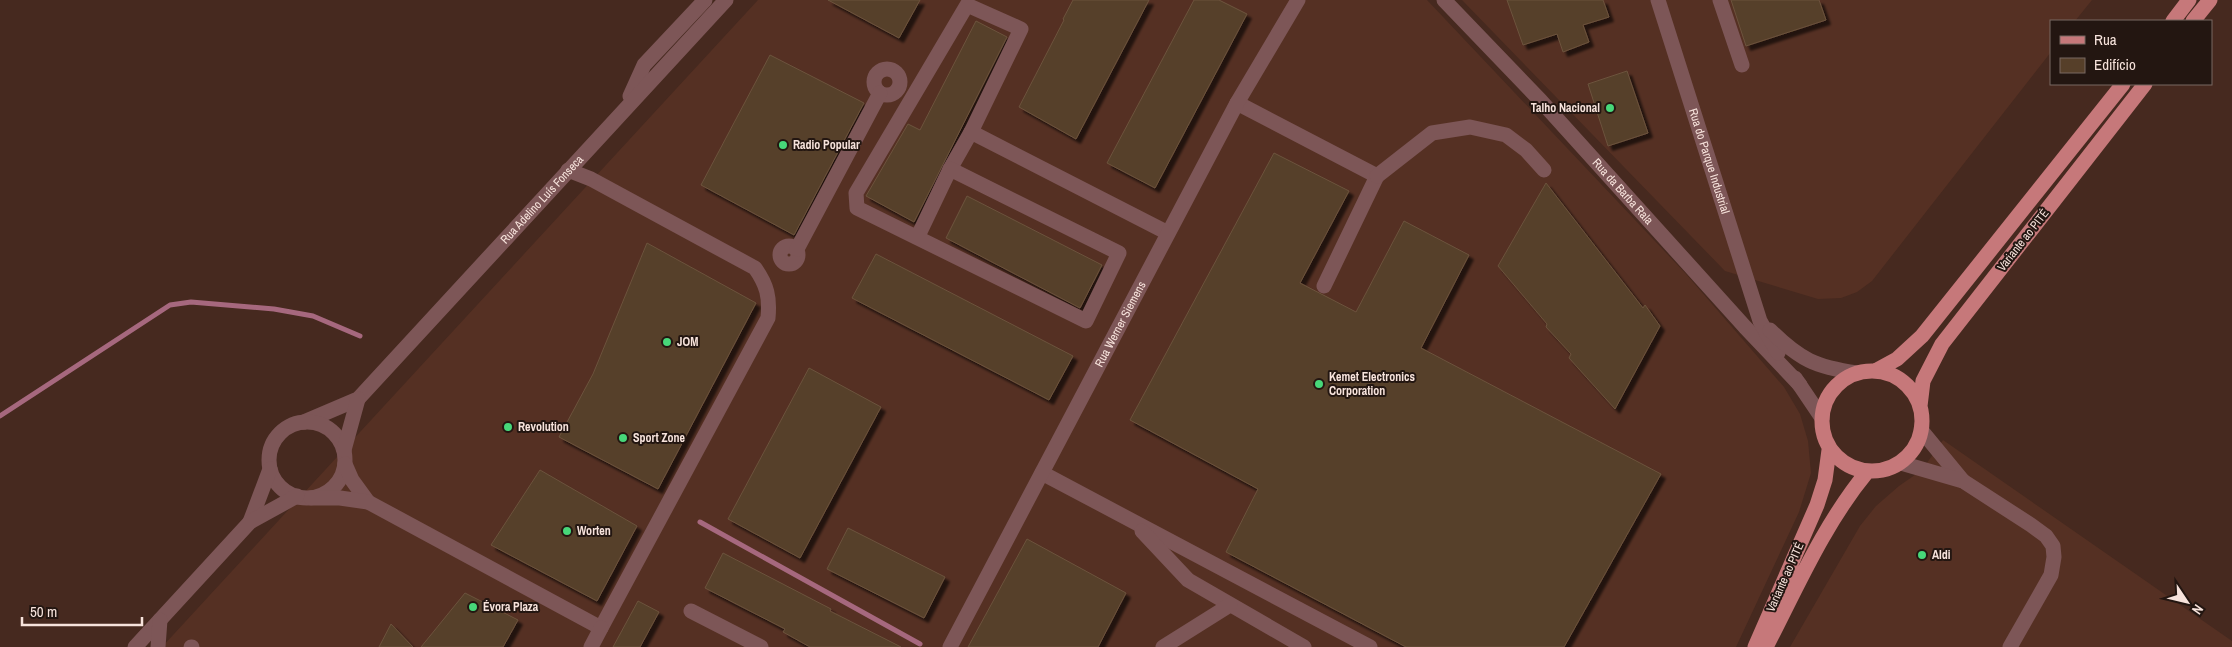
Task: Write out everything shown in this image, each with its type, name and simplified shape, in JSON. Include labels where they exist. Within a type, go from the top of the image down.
[{"type":"main road","points":[[2173,20],[2189,0]]},
{"type":"main road","points":[[2194,20],[2206,4]]},
{"type":"main road","name":"Variante ao PITÉ","points":[[1875,371],[1897,359],[1922,336],[2122,85]]},
{"type":"main road","name":"Variante ao PITÉ","points":[[1920,406],[1923,381],[1942,344],[2144,85]]},
{"type":"main road","points":[[1875,371],[1892,375],[1908,386],[1920,406],[1923,417],[1921,430],[1913,451],[1901,463],[1885,470],[1867,472],[1850,467],[1829,450],[1822,426],[1822,418],[1823,408],[1831,392],[1842,381],[1857,373],[1875,371]]},
{"type":"main road","name":"Variante ao PITÉ","points":[[1755,647],[1817,505],[1825,480],[1829,450]]},
{"type":"main road","name":"Variante ao PITÉ","points":[[1766,647],[1828,527],[1845,499],[1867,472]]},
{"type":"street","points":[[618,114],[629,98],[644,66],[705,0]]},
{"type":"street","name":"Rua Adelino Luís Fonseca","points":[[304,422],[358,399],[618,114],[726,0]]},
{"type":"street","name":"Rua da Barba Rala","points":[[1444,0],[1541,101],[1738,320],[1800,385]]},
{"type":"street","name":"Rua do Parque Industrial","points":[[1658,0],[1760,320]]},
{"type":"street","points":[[1720,0],[1742,66]]},
{"type":"street","name":"Rua Werner Siemens","points":[[950,647],[1237,103],[1296,1]]},
{"type":"street","points":[[918,236],[950,169],[1021,29],[967,6],[856,193],[857,208],[918,236],[1086,320],[1119,253],[950,169]]},
{"type":"street","points":[[797,249],[880,94]]},
{"type":"street","points":[[1237,103],[1377,176]]},
{"type":"street","points":[[1324,286],[1377,176],[1432,133],[1470,127],[1506,135],[1526,150],[1544,170]]},
{"type":"street","points":[[970,132],[1168,233]]},
{"type":"street","points":[[568,170],[591,179],[755,268],[767,286],[769,295],[768,318],[591,647]]},
{"type":"street","points":[[1760,320],[1802,358],[1827,369],[1857,373]]},
{"type":"street","name":"Rua da Barba Rala","points":[[1760,320],[1772,344],[1822,418]]},
{"type":"street","name":"Rua Adelino Luís Fonseca","points":[[344,457],[358,399]]},
{"type":"street","points":[[135,647],[250,522],[270,470],[270,452],[274,440],[291,425],[304,422],[324,426],[335,434],[352,480],[368,502]]},
{"type":"street","points":[[1921,430],[1963,481]]},
{"type":"street","points":[[250,522],[304,497],[324,494],[340,479],[344,457]]},
{"type":"street","points":[[1901,463],[1963,481],[2031,525],[2046,536],[2053,546],[2054,557],[2051,575],[2010,647]]},
{"type":"street","points":[[270,470],[280,487],[304,497],[340,498],[368,502],[601,628]]},
{"type":"street","points":[[1042,473],[1370,647]]},
{"type":"street","points":[[1133,522],[1188,580],[1304,647]]},
{"type":"street","points":[[1163,647],[1230,605]]},
{"type":"street","points":[[691,611],[761,647]]},
{"type":"street","points":[[148,647],[160,620]]},
{"type":"street","points":[[158,647],[160,620]]},
{"type":"shaded area","points":[[758,0],[1427,0],[1686,274],[1784,387],[1800,414],[1808,441],[1811,473],[1799,512],[1736,647],[162,647]]},
{"type":"shaded area","points":[[1462,0],[2092,0],[2076,20],[2050,20],[2050,53],[1872,281],[1857,292],[1841,298],[1818,299],[1725,271]]},
{"type":"shaded area","points":[[1943,440],[2232,641],[2232,647],[1790,647],[1860,526],[1876,506],[1899,486],[1922,470]]},
{"type":"building","points":[[828,0],[920,0],[899,38]]},
{"type":"building","points":[[1073,0],[1149,0],[1076,139],[1019,107]]},
{"type":"building","points":[[1194,0],[1219,0],[1247,14],[1155,188],[1107,163]]},
{"type":"building","points":[[1507,0],[1603,0],[1609,17],[1583,25],[1589,42],[1563,52],[1557,34],[1523,45]]},
{"type":"building","points":[[1731,0],[1819,0],[1826,20],[1746,46]]},
{"type":"building","points":[[976,21],[1007,37],[914,222],[866,196],[908,124],[920,130]]},
{"type":"building","name":"Radio Popular","points":[[770,55],[864,103],[794,235],[701,185]]},
{"type":"building","points":[[1627,71],[1648,133],[1608,146],[1588,84]]},
{"type":"building","name":"Kemet Electronics Corporation","points":[[1274,153],[1349,191],[1300,283],[1356,312],[1404,221],[1469,255],[1421,348],[1661,474],[1564,647],[1406,647],[1226,552],[1258,489],[1130,420]]},
{"type":"building","points":[[1546,183],[1643,308],[1645,305],[1660,326],[1615,409],[1569,358],[1571,354],[1546,327],[1547,324],[1498,266]]},
{"type":"building","points":[[967,196],[1102,265],[1080,308],[946,238]]},
{"type":"building","points":[[647,243],[756,303],[658,489],[559,437],[593,374]]},
{"type":"building","points":[[876,254],[1073,356],[1049,400],[852,298]]},
{"type":"building","points":[[809,368],[881,407],[800,558],[728,519]]},
{"type":"building","points":[[540,470],[637,526],[597,601],[491,545]]},
{"type":"building","points":[[848,528],[945,577],[924,618],[827,569]]},
{"type":"building","points":[[1027,539],[1126,593],[1098,647],[968,647]]},
{"type":"building","points":[[723,553],[901,647],[810,647],[783,632],[785,629],[705,588]]},
{"type":"building","name":"Évora Plaza","points":[[465,593],[518,620],[503,647],[421,647]]},
{"type":"building","points":[[638,601],[659,612],[640,647],[613,647]]},
{"type":"building","points":[[391,624],[413,647],[379,647]]},
{"type":"waterway","points":[[0,416],[170,305],[191,302],[274,309],[313,316],[360,336]]},
{"type":"waterway","points":[[700,522],[920,644]]},
{"type":"place","name":"Talho Nacional","points":[[1610,108]]},
{"type":"place","name":"Radio Popular","points":[[783,145]]},
{"type":"place","name":"JOM","points":[[667,342]]},
{"type":"place","name":"Kemet Electronics Corporation","points":[[1319,384]]},
{"type":"place","name":"Revolution","points":[[508,427]]},
{"type":"place","name":"Sport Zone","points":[[623,438]]},
{"type":"place","name":"Worten","points":[[567,531]]},
{"type":"place","name":"Aldi","points":[[1922,555]]},
{"type":"place","name":"Évora Plaza","points":[[473,607]]}]
